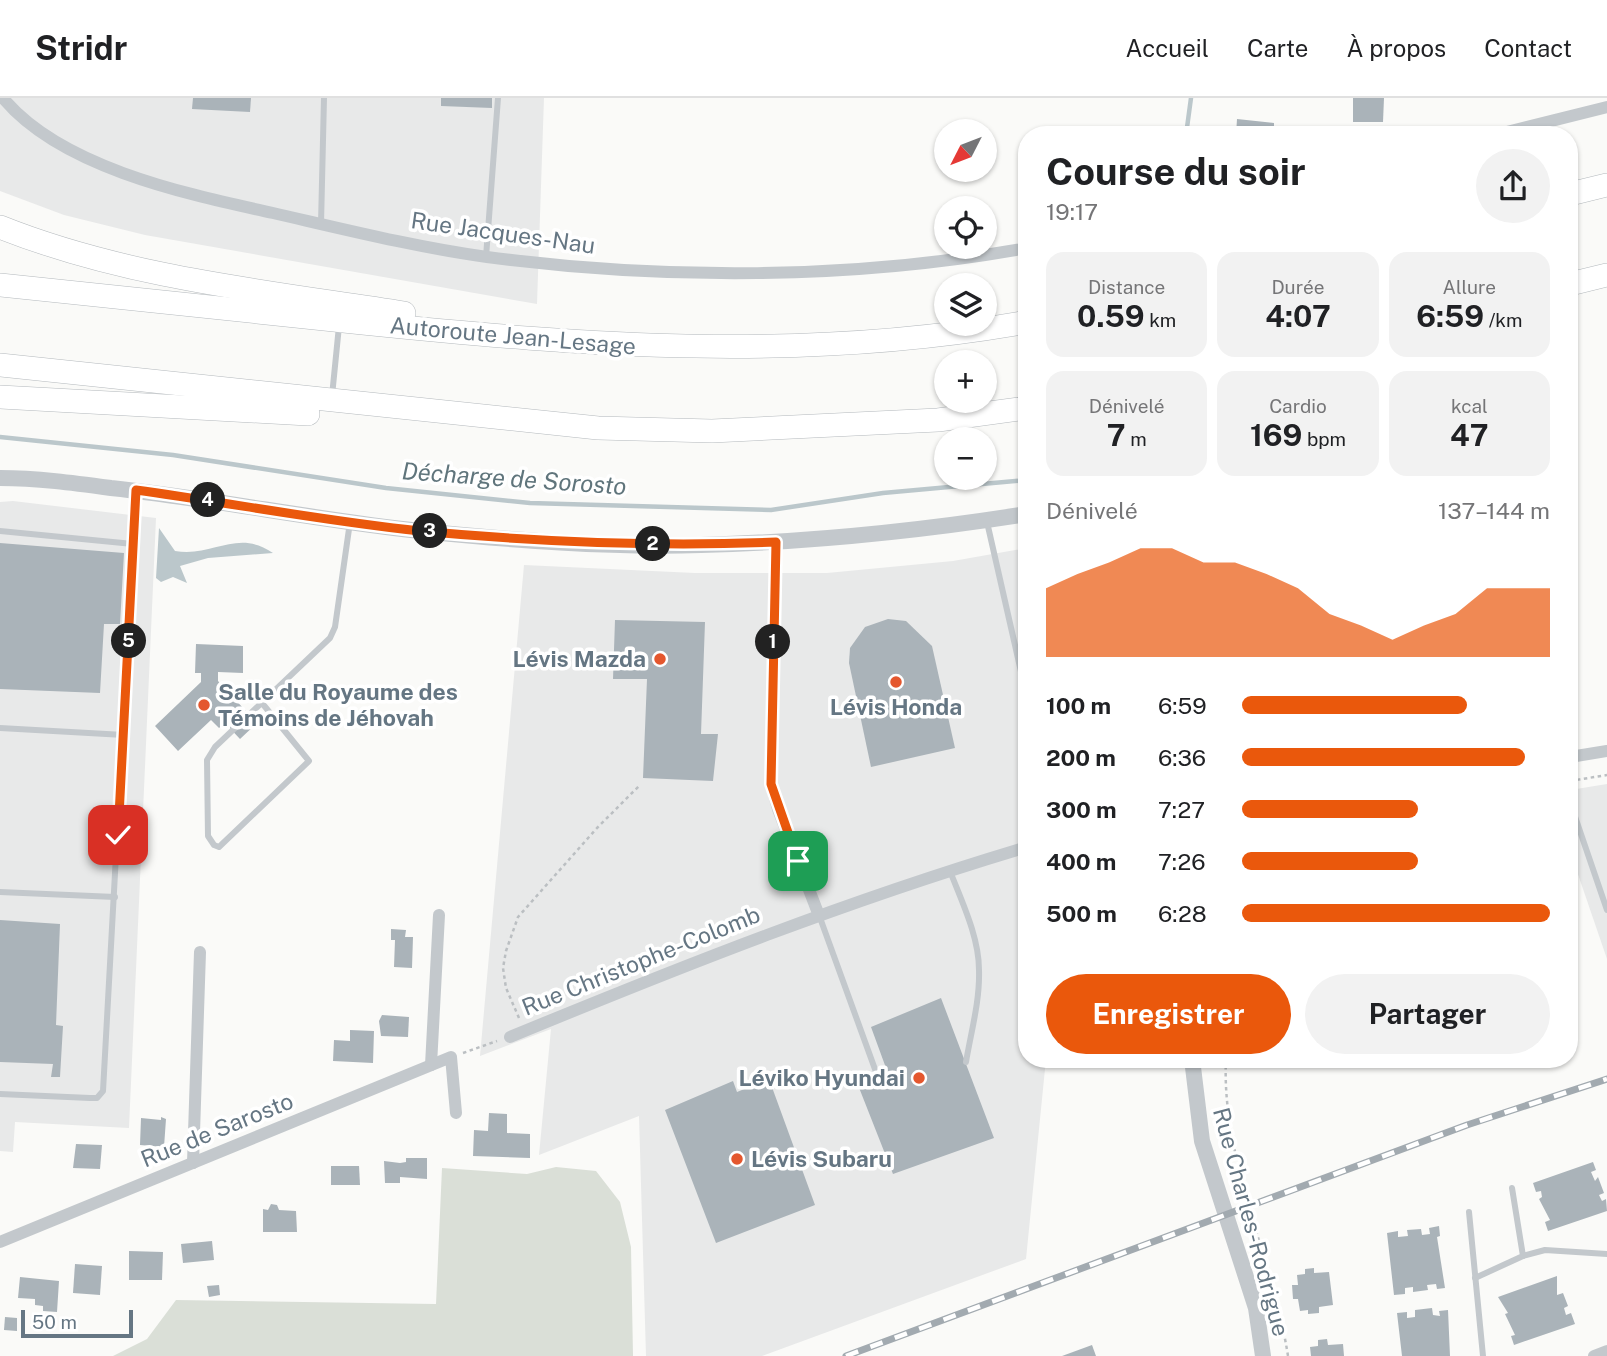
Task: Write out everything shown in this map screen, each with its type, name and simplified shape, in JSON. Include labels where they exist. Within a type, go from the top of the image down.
[{"type":"highway","points":[[1578,192],[1607,185]]},
{"type":"highway","points":[[0,227],[95,257],[160,271],[508,330],[538,339]]},
{"type":"highway","points":[[1578,282],[1607,275]]},
{"type":"highway","name":"Autoroute Jean-Lesage","points":[[0,285],[538,339],[739,348],[906,339],[1018,323]]},
{"type":"highway","points":[[0,365],[598,428]]},
{"type":"highway","points":[[0,397],[171,404],[533,430],[598,428],[712,431],[938,419],[1018,409]]},
{"type":"street","name":"Rue Jacques-Nau","points":[[3,98],[12,109],[69,150],[144,179],[204,197],[321,224],[486,257],[596,269],[697,272],[929,263],[1018,249]]},
{"type":"street","points":[[1531,126],[1607,107]]},
{"type":"street","points":[[0,478],[24,478],[136,490],[418,531],[568,542],[698,545],[776,542],[893,534],[1018,515]]},
{"type":"street","points":[[776,542],[771,784],[818,913]]},
{"type":"street","points":[[1578,756],[1607,751]]},
{"type":"street","name":"Rue Christophe-Colomb","points":[[510,1037],[690,961],[818,913],[1018,850]]},
{"type":"street","points":[[431,1065],[439,915]]},
{"type":"street","points":[[192,1163],[200,952]]},
{"type":"street","points":[[451,1058],[456,1113]]},
{"type":"street","name":"Rue de Sarosto","points":[[0,1242],[451,1058]]},
{"type":"street","name":"Rue Charles-Rodrigue","points":[[1193,1068],[1202,1141],[1256,1308],[1263,1356]]},
{"type":"street","points":[[1594,1356],[1607,1351]]},
{"type":"lane","points":[[321,224],[324,98]]},
{"type":"lane","points":[[486,257],[498,98]]},
{"type":"lane","points":[[332,401],[339,321]]},
{"type":"lane","points":[[0,1094],[97,1098],[103,1091],[136,490]]},
{"type":"lane","points":[[262,703],[309,761],[219,848],[208,836],[207,760],[215,747],[330,638],[335,627],[350,520]]},
{"type":"lane","points":[[986,520],[1018,659]]},
{"type":"lane","points":[[0,531],[133,544]]},
{"type":"lane","points":[[0,728],[124,735]]},
{"type":"lane","points":[[1578,825],[1607,910]]},
{"type":"lane","points":[[950,871],[968,920],[979,969],[976,1010],[965,1062]]},
{"type":"lane","points":[[0,892],[115,897]]},
{"type":"lane","points":[[818,913],[876,1072]]},
{"type":"lane","points":[[1512,1188],[1523,1256]]},
{"type":"lane","points":[[1469,1212],[1483,1356]]},
{"type":"lane","points":[[1475,1278],[1523,1256],[1545,1250],[1607,1254]]},
{"type":"path","points":[[1578,779],[1607,775]]},
{"type":"path","points":[[524,1031],[506,988],[503,968],[508,942],[519,917],[597,828],[639,786]]},
{"type":"path","points":[[451,1058],[510,1037]]},
{"type":"path","points":[[1226,1068],[1228,1104],[1240,1165],[1272,1278],[1288,1356]]},
{"type":"shaded area","points":[[0,98],[544,98],[537,304],[145,235],[64,215],[0,191]]},
{"type":"shaded area","points":[[13,501],[156,518],[129,1128],[15,1122],[13,1152],[0,1151],[0,502]]},
{"type":"shaded area","points":[[159,528],[175,551],[201,551],[248,543],[273,553],[208,558],[180,566],[187,583],[173,577],[161,582],[156,578]]},
{"type":"shaded area","points":[[1018,550],[1018,1068],[1045,1068],[1026,1259],[762,1356],[646,1356],[639,1116],[539,1155],[551,1029],[480,1056],[524,565],[695,573],[827,573],[953,561]]},
{"type":"shaded area","points":[[1607,784],[1607,959],[1578,874],[1578,789]]},
{"type":"shaded area","points":[[556,1167],[596,1171],[620,1202],[631,1247],[633,1356],[113,1356],[147,1339],[176,1300],[436,1304],[442,1168],[527,1174]]},
{"type":"building","points":[[193,98],[251,98],[250,112],[192,109]]},
{"type":"building","points":[[441,98],[492,98],[492,108],[441,106]]},
{"type":"building","points":[[1353,98],[1384,98],[1383,122],[1353,122]]},
{"type":"building","points":[[1237,119],[1274,123],[1274,126],[1237,126]]},
{"type":"building","points":[[0,543],[124,553],[120,624],[104,624],[100,693],[0,689]]},
{"type":"building","points":[[888,619],[906,621],[932,646],[955,748],[871,767],[849,663],[850,648],[865,627]]},
{"type":"building","points":[[615,620],[705,622],[701,734],[718,734],[713,781],[643,778],[647,679],[613,679]]},
{"type":"building","points":[[196,644],[243,646],[243,673],[218,672],[218,681],[257,723],[240,739],[225,723],[219,728],[211,720],[178,751],[155,726],[201,682],[201,673],[195,673]]},
{"type":"building","points":[[0,920],[60,924],[56,1025],[63,1026],[60,1077],[51,1077],[53,1064],[0,1062]]},
{"type":"building","points":[[391,929],[406,930],[405,937],[413,937],[412,968],[394,967],[395,940],[391,940]]},
{"type":"building","points":[[941,998],[994,1138],[893,1174],[856,1080],[886,1068],[871,1027]]},
{"type":"building","points":[[382,1015],[409,1017],[408,1037],[381,1036],[379,1021]]},
{"type":"building","points":[[350,1030],[374,1031],[373,1063],[333,1061],[334,1040],[350,1041]]},
{"type":"building","points":[[769,1079],[815,1205],[716,1243],[665,1110],[733,1081],[737,1092]]},
{"type":"building","points":[[489,1113],[507,1114],[507,1133],[530,1134],[530,1158],[473,1156],[474,1130],[488,1131]]},
{"type":"building","points":[[161,1117],[166,1119],[164,1147],[140,1145],[141,1118],[161,1120]]},
{"type":"building","points":[[76,1144],[102,1145],[100,1169],[73,1168]]},
{"type":"building","points":[[406,1158],[427,1158],[427,1179],[400,1177],[400,1183],[385,1183],[384,1161],[400,1163],[406,1162]]},
{"type":"building","points":[[1593,1162],[1596,1170],[1591,1172],[1595,1181],[1598,1177],[1604,1193],[1599,1195],[1602,1201],[1606,1199],[1607,1211],[1548,1231],[1545,1222],[1550,1220],[1539,1199],[1542,1197],[1541,1191],[1536,1192],[1533,1183]]},
{"type":"building","points":[[331,1166],[359,1166],[360,1185],[331,1185]]},
{"type":"building","points":[[271,1204],[277,1205],[279,1210],[296,1211],[297,1232],[263,1232],[263,1209],[268,1210]]},
{"type":"building","points":[[1439,1226],[1440,1236],[1437,1237],[1445,1288],[1437,1289],[1436,1284],[1427,1285],[1428,1290],[1413,1292],[1413,1287],[1405,1288],[1405,1294],[1394,1295],[1387,1233],[1398,1231],[1398,1237],[1408,1236],[1407,1230],[1421,1229],[1422,1235],[1430,1234],[1429,1228]]},
{"type":"building","points":[[212,1241],[214,1260],[183,1263],[181,1244]]},
{"type":"building","points":[[129,1251],[163,1252],[162,1280],[129,1280]]},
{"type":"building","points":[[75,1264],[102,1266],[100,1295],[73,1293]]},
{"type":"building","points":[[1314,1268],[1314,1273],[1329,1272],[1333,1305],[1319,1307],[1319,1313],[1308,1314],[1308,1310],[1300,1311],[1298,1299],[1293,1299],[1292,1285],[1298,1285],[1297,1275],[1305,1274],[1305,1269]]},
{"type":"building","points":[[1557,1276],[1557,1295],[1563,1293],[1568,1306],[1564,1308],[1566,1315],[1571,1313],[1575,1324],[1514,1345],[1511,1336],[1515,1335],[1505,1314],[1508,1313],[1498,1297]]},
{"type":"building","points":[[20,1277],[59,1281],[57,1312],[43,1311],[43,1306],[35,1305],[35,1299],[18,1298]]},
{"type":"building","points":[[219,1285],[220,1295],[209,1297],[207,1286]]},
{"type":"building","points":[[1432,1308],[1433,1315],[1440,1316],[1439,1311],[1448,1310],[1450,1356],[1402,1356],[1397,1313],[1407,1312],[1407,1318],[1415,1317],[1415,1310]]},
{"type":"building","points":[[5,1317],[17,1318],[17,1331],[4,1330]]},
{"type":"building","points":[[1327,1339],[1328,1345],[1343,1344],[1344,1356],[1311,1356],[1310,1347],[1318,1346],[1318,1340]]},
{"type":"building","points":[[1092,1345],[1096,1356],[1062,1356]]},
{"type":"waterway","name":"Décharge de Sorosto","points":[[1187,126],[1191,98]]},
{"type":"waterway","name":"Décharge de Sorosto","points":[[0,437],[173,455],[386,488],[530,503],[771,510],[883,493],[1018,481]]},
{"type":"railway","points":[[846,1356],[1467,1125],[1607,1079]]},
{"type":"place","name":"Lévis Mazda","points":[[660,659]]},
{"type":"place","name":"Lévis Honda","points":[[896,682]]},
{"type":"place","name":"Salle du Royaume des Témoins de Jéhovah","points":[[204,705]]},
{"type":"place","name":"Léviko Hyundai","points":[[919,1078]]},
{"type":"place","name":"Lévis Subaru","points":[[737,1159]]},
{"type":"route","points":[[118,835],[136,490],[418,531],[568,542],[698,545],[776,542],[769,758],[771,784],[778,809],[798,861]]}]
